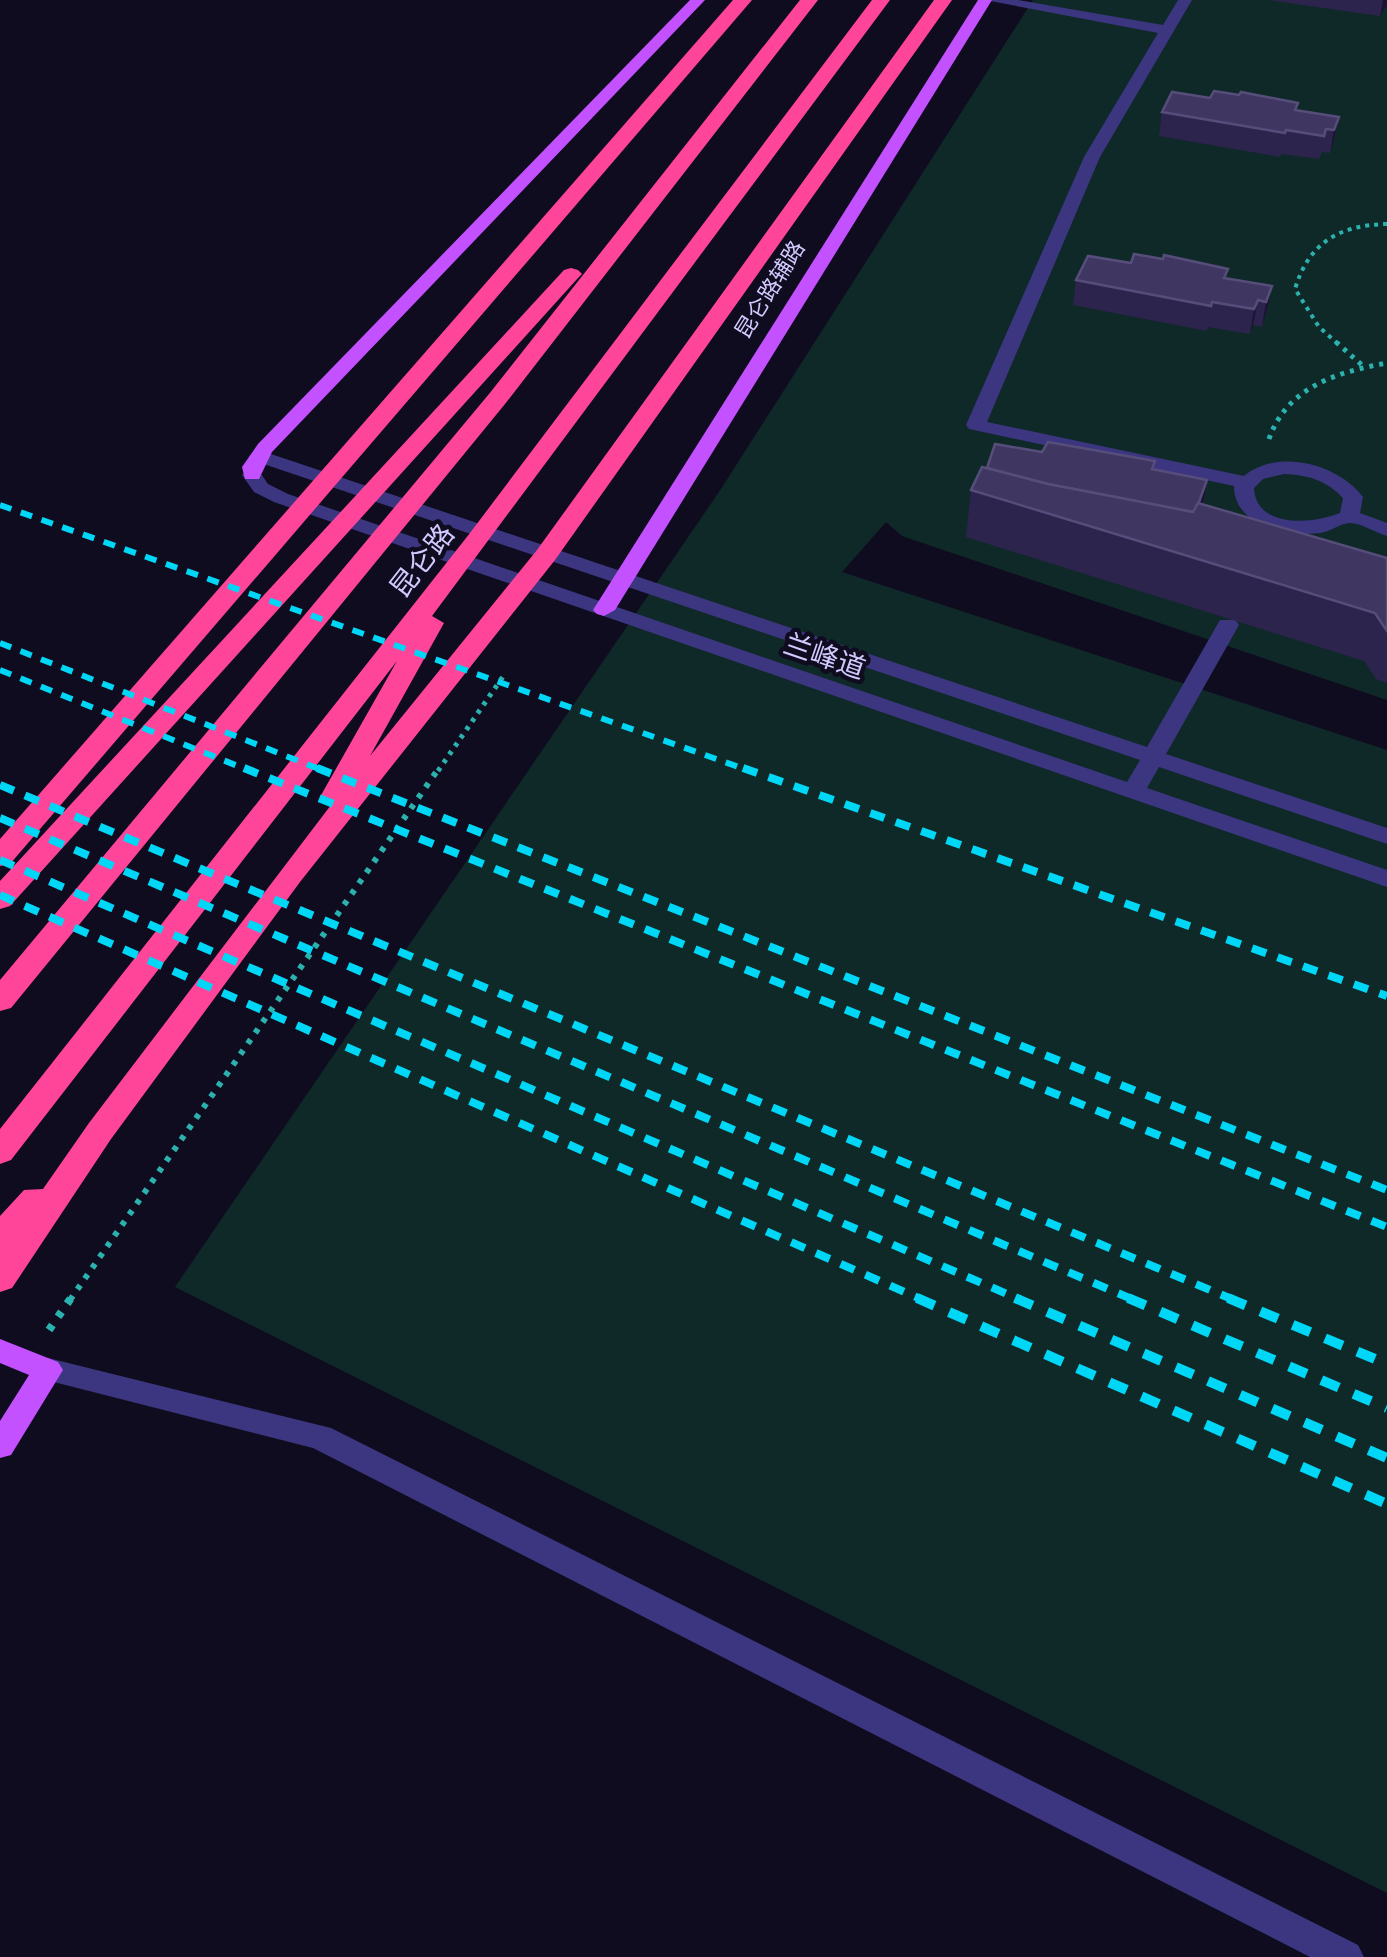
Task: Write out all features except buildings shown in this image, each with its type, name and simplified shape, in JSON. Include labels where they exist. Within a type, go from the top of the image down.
[{"type":"highway","points":[[0,857],[743,0]]},
{"type":"highway","name":"昆仑路","points":[[0,1000],[497,398],[809,0]]},
{"type":"highway","name":"昆仑路","points":[[0,1152],[479,538],[881,0]]},
{"type":"highway","points":[[0,1279],[100,1131],[290,875],[546,555],[943,0]]},
{"type":"highway","points":[[0,899],[722,109]]},
{"type":"highway","points":[[290,875],[479,538]]},
{"type":"highway","points":[[0,1238],[100,1131]]},
{"type":"main road","points":[[255,466],[698,0]]},
{"type":"main road","name":"昆仑路辅路","points":[[604,610],[985,0]]},
{"type":"main road","points":[[0,1350],[48,1370],[0,1446]]},
{"type":"street","points":[[992,0],[1167,30]]},
{"type":"street","points":[[1185,0],[1092,158],[976,424],[1246,482],[1268,470],[1302,468],[1334,479],[1352,497],[1349,516]]},
{"type":"street","name":"兰峰道","points":[[255,466],[623,579],[1387,836]]},
{"type":"street","name":"兰峰道","points":[[255,466],[261,488],[280,498],[1387,879]]},
{"type":"street","points":[[1246,482],[1243,502],[1280,533],[1322,528],[1349,516],[1387,530]]},
{"type":"street","points":[[1133,792],[1228,625]]},
{"type":"street","points":[[48,1370],[320,1437],[1346,1957]]},
{"type":"path","points":[[1364,366],[1319,327],[1295,289],[1299,268],[1322,238],[1340,228],[1387,224]]},
{"type":"path","points":[[1268,470],[1270,432],[1288,402],[1336,376],[1387,363]]},
{"type":"path","points":[[94,1262],[510,666]]},
{"type":"green space","points":[[1033,0],[1387,0],[1387,700],[902,536],[886,522],[842,572],[1387,750],[1387,1893],[175,1287],[721,489]]},
{"type":"railway","points":[[0,505],[750,771]]},
{"type":"railway","points":[[0,643],[324,771]]},
{"type":"railway","points":[[0,670],[250,771]]},
{"type":"railway","points":[[244,768],[1387,1227]]},
{"type":"railway","points":[[317,768],[1387,1190]]},
{"type":"railway","points":[[743,768],[1387,996]]},
{"type":"railway","points":[[0,785],[1234,1300]]},
{"type":"railway","points":[[0,818],[1134,1300]]},
{"type":"railway","points":[[0,860],[1021,1300]]},
{"type":"railway","points":[[0,895],[923,1300]]},
{"type":"railway","points":[[917,1298],[1387,1504]]},
{"type":"railway","points":[[1015,1298],[1387,1458]]},
{"type":"railway","points":[[1128,1298],[1387,1408]]},
{"type":"railway","points":[[1228,1298],[1387,1364]]}]
